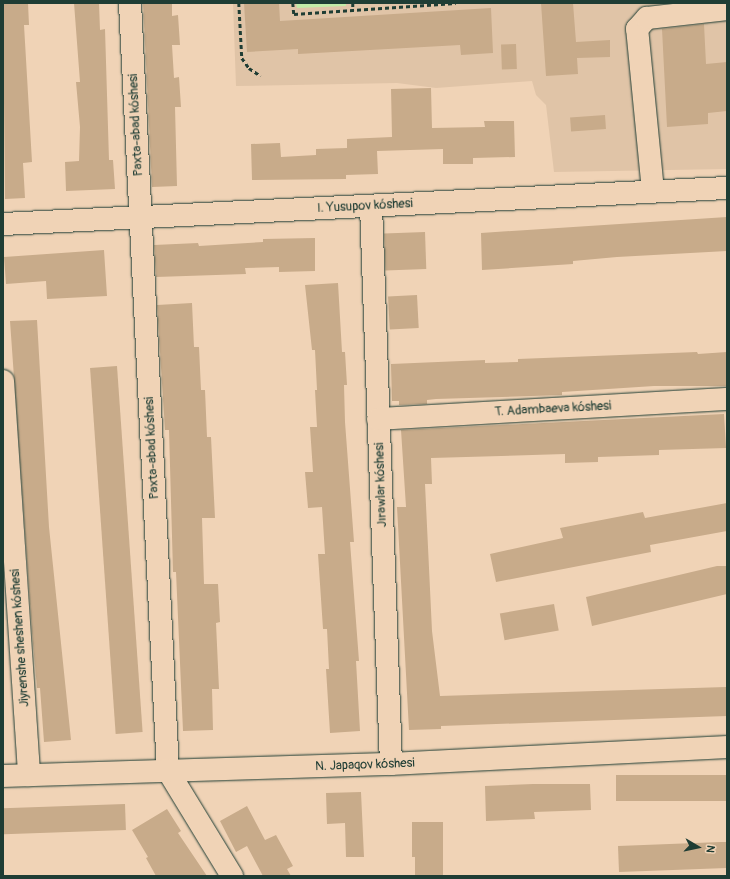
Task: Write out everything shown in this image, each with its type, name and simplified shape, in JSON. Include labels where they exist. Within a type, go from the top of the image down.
[{"type":"street","name":"Paxta-abad kóshesi","points":[[130,3],[168,771],[232,876]]},
{"type":"street","points":[[653,191],[637,29],[647,18],[727,9]]},
{"type":"street","name":"I. Yusupov kóshesi","points":[[3,224],[727,188]]},
{"type":"street","name":"Jırawlar kóshesi","points":[[371,206],[391,764]]},
{"type":"street","name":"Jiyrenshe sheshen kóshesi","points":[[3,381],[28,775]]},
{"type":"street","name":"T. Adambaeva kóshesi","points":[[378,419],[727,399]]},
{"type":"street","name":"N. Japaqov kóshesi","points":[[3,776],[391,764],[727,747]]},
{"type":"path","points":[[240,3],[242,58],[249,68],[261,76]]},
{"type":"path","points":[[293,3],[294,14],[415,4],[456,3]]},
{"type":"path","points":[[353,3],[353,10]]},
{"type":"shaded area","points":[[233,3],[727,3],[727,169],[554,172],[546,105],[536,95],[532,81],[436,88],[397,83],[236,86]]},
{"type":"green space","points":[[296,3],[346,3],[346,6],[297,8]]},
{"type":"building","points":[[3,3],[28,3],[29,25],[24,25],[32,162],[23,163],[25,198],[5,199]]},
{"type":"building","points":[[74,3],[99,3],[100,30],[105,29],[109,160],[113,160],[115,189],[66,191],[65,162],[79,161],[80,127],[76,82],[80,82]]},
{"type":"building","points":[[143,3],[172,3],[172,16],[178,15],[180,45],[172,45],[174,78],[179,77],[181,107],[175,107],[177,186],[152,187]]},
{"type":"building","points":[[244,3],[279,3],[280,21],[491,8],[493,53],[461,55],[460,45],[298,54],[298,49],[247,52]]},
{"type":"building","points":[[541,3],[573,3],[576,42],[610,40],[610,57],[577,58],[578,74],[546,76]]},
{"type":"building","points":[[704,24],[706,64],[727,62],[727,111],[708,113],[708,124],[667,127],[662,29]]},
{"type":"building","points":[[516,44],[517,69],[502,70],[501,45]]},
{"type":"building","points":[[431,88],[432,128],[485,127],[484,121],[514,121],[515,157],[473,158],[473,164],[443,164],[443,149],[377,151],[378,174],[346,175],[346,179],[252,180],[251,144],[280,143],[281,157],[316,155],[316,149],[347,148],[347,139],[392,137],[391,89]]},
{"type":"building","points":[[605,115],[606,129],[571,131],[570,117]]},
{"type":"building","points":[[727,217],[727,251],[617,257],[573,261],[573,264],[482,270],[481,233]]},
{"type":"building","points":[[425,232],[426,269],[385,270],[384,233]]},
{"type":"building","points":[[315,238],[315,271],[279,272],[279,267],[245,268],[246,274],[156,277],[154,245],[198,243],[199,246],[263,242],[263,239]]},
{"type":"building","points":[[104,250],[107,296],[47,299],[46,281],[6,284],[4,257]]},
{"type":"building","points":[[338,283],[342,352],[345,352],[347,385],[344,385],[345,422],[354,542],[350,542],[359,661],[356,661],[360,731],[330,733],[326,669],[329,669],[327,629],[323,629],[318,554],[325,554],[322,507],[308,508],[305,472],[313,472],[310,427],[317,427],[315,390],[317,390],[315,350],[312,350],[305,285]]},
{"type":"building","points":[[417,295],[419,328],[390,329],[388,297]]},
{"type":"building","points":[[192,303],[194,347],[199,347],[201,390],[205,390],[207,437],[211,437],[215,518],[202,518],[204,584],[218,584],[220,622],[216,623],[219,689],[212,689],[213,730],[183,731],[176,572],[173,572],[169,430],[165,430],[157,305]]},
{"type":"building","points":[[37,320],[49,527],[71,740],[44,742],[40,688],[37,688],[32,632],[10,321]]},
{"type":"building","points":[[697,352],[698,354],[727,352],[727,386],[654,386],[562,392],[562,395],[436,399],[427,400],[427,404],[399,405],[399,401],[392,401],[391,364],[485,360],[485,363],[518,362],[518,359]]},
{"type":"building","points":[[117,366],[143,732],[116,734],[90,368]]},
{"type":"building","points":[[724,414],[726,448],[659,450],[659,455],[598,457],[598,462],[565,463],[565,454],[431,458],[432,484],[425,484],[432,631],[440,696],[726,687],[727,716],[441,726],[441,729],[409,730],[397,507],[406,507],[401,430]]},
{"type":"building","points":[[727,503],[727,531],[650,545],[651,552],[496,582],[490,554],[563,538],[560,528],[643,512],[645,518]]},
{"type":"building","points":[[717,566],[727,566],[727,594],[592,626],[586,597]]},
{"type":"building","points":[[554,604],[559,631],[505,640],[500,614]]},
{"type":"building","points":[[616,775],[727,775],[727,801],[616,801]]},
{"type":"building","points":[[590,784],[591,810],[534,812],[535,819],[486,821],[485,786]]},
{"type":"building","points":[[361,792],[364,857],[346,857],[345,823],[327,824],[326,793]]},
{"type":"building","points":[[125,804],[126,830],[4,834],[3,808]]},
{"type":"building","points":[[247,806],[265,840],[276,835],[293,866],[287,869],[291,876],[263,876],[247,846],[236,852],[220,821]]},
{"type":"building","points":[[167,809],[181,831],[178,833],[207,876],[156,876],[146,858],[148,857],[132,830]]},
{"type":"building","points":[[412,822],[443,822],[443,876],[415,876],[415,857],[412,857]]},
{"type":"building","points":[[727,842],[727,868],[619,872],[618,846]]}]
